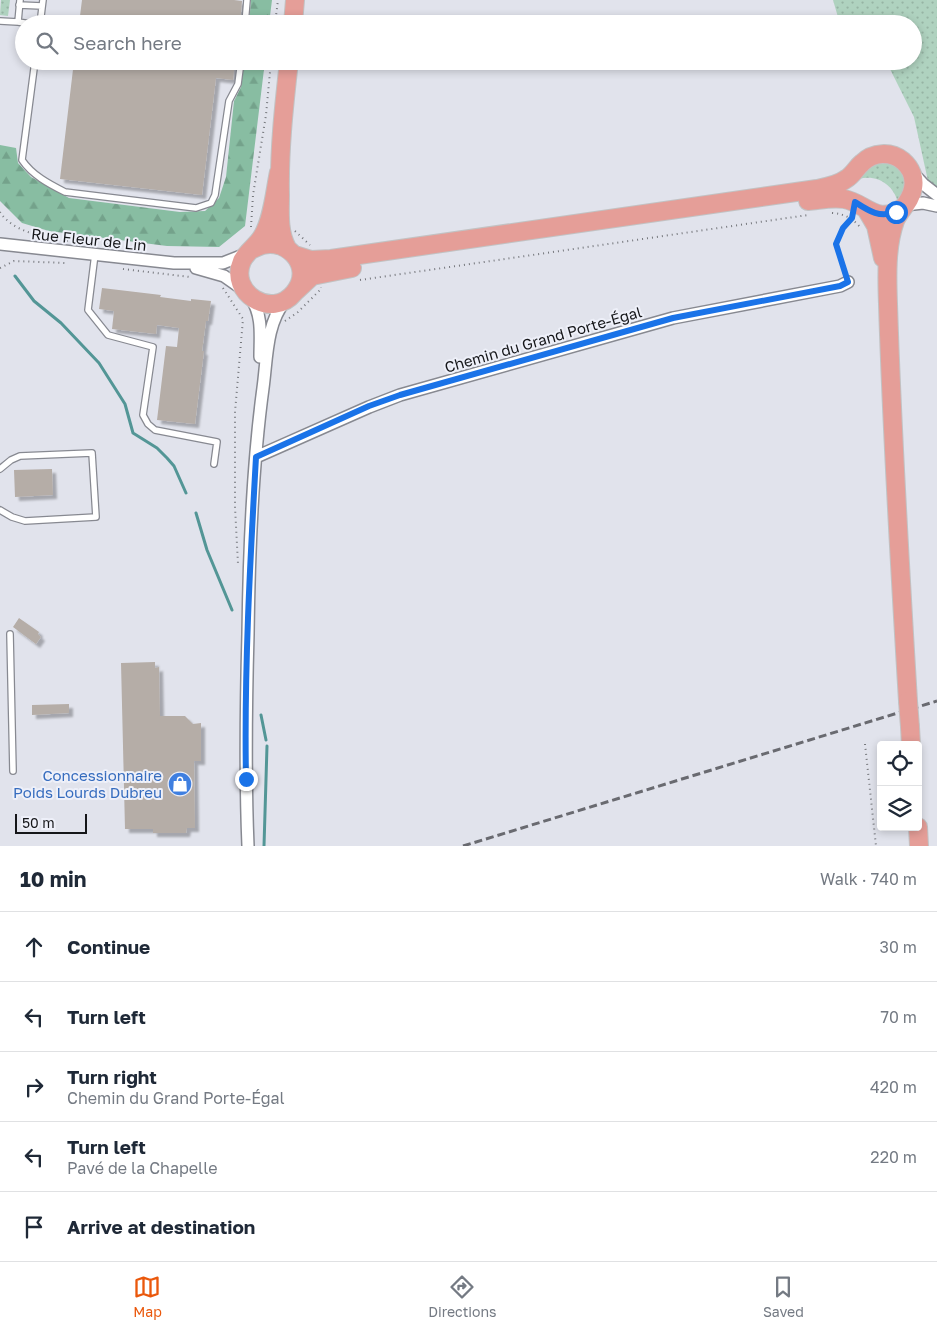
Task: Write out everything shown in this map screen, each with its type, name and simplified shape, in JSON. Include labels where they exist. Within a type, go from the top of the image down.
[{"type":"main road","points":[[294,15],[295,0]]},
{"type":"main road","points":[[288,70],[279,172],[280,227],[282,238],[300,264],[301,275],[290,296]]},
{"type":"main road","points":[[860,212],[853,190],[853,178],[856,171],[867,158],[884,154],[897,157],[910,169],[914,186],[912,195],[894,223],[890,238],[887,294],[894,456],[912,741]]},
{"type":"main road","points":[[250,251],[270,243],[278,244],[311,260],[331,259],[812,190],[842,182],[856,171]]},
{"type":"main road","points":[[279,172],[265,230],[242,262],[240,272],[240,281],[247,294],[260,303],[274,304],[290,296],[307,279],[316,274],[830,198],[849,200],[860,212],[873,221],[878,233],[887,294]]},
{"type":"main road","points":[[860,212],[884,215],[892,214],[904,207]]},
{"type":"main road","points":[[918,831],[919,846]]},
{"type":"street","points":[[910,169],[923,184],[937,195]]},
{"type":"street","points":[[904,207],[923,203],[937,206]]},
{"type":"street","name":"Rue Fleur de Lin","points":[[0,244],[174,263],[223,263],[250,251]]},
{"type":"street","name":"Rue Fleur de Lin","points":[[174,263],[224,276],[235,282],[247,294]]},
{"type":"street","name":"Chemin du Grand Porte-Égal","points":[[256,457],[361,410],[400,395],[673,318],[840,286],[848,282]]},
{"type":"street","points":[[247,294],[258,310],[261,325],[259,418],[249,574],[246,734],[248,846]]},
{"type":"street","points":[[259,418],[270,336],[277,311],[290,296]]},
{"type":"lane","points":[[246,15],[247,0]]},
{"type":"lane","points":[[19,15],[20,2],[43,3]]},
{"type":"lane","points":[[0,21],[15,22]]},
{"type":"lane","points":[[34,70],[22,160],[28,170],[65,192],[196,208],[211,203],[216,195],[229,101],[238,84],[240,70]]},
{"type":"lane","points":[[95,254],[88,310],[108,335],[153,347],[143,415],[148,424],[155,430],[217,442],[214,464]]},
{"type":"lane","points":[[0,469],[11,460],[20,456],[92,453],[96,517],[25,521],[12,517],[0,510]]},
{"type":"lane","points":[[10,634],[13,770]]},
{"type":"path","points":[[276,15],[278,0]]},
{"type":"path","points":[[251,228],[253,195],[266,115],[270,70]]},
{"type":"path","points":[[0,212],[10,223],[51,238],[119,246]]},
{"type":"path","points":[[826,213],[844,214],[860,212]]},
{"type":"path","points":[[860,212],[863,231]]},
{"type":"path","points":[[848,282],[836,244],[843,228],[860,212]]},
{"type":"path","points":[[359,280],[809,215]]},
{"type":"path","points":[[0,268],[14,261],[69,263]]},
{"type":"path","points":[[117,268],[193,278]]},
{"type":"path","points":[[238,568],[235,506],[235,412],[243,319]]},
{"type":"path","points":[[866,744],[876,846]]},
{"type":"green space","points":[[1,0],[10,0],[8,16],[0,15]]},
{"type":"green space","points":[[251,0],[272,0],[270,15],[250,15]]},
{"type":"green space","points":[[833,0],[937,0],[937,189],[928,181],[914,117],[890,70],[922,70],[922,15],[837,15]]},
{"type":"green space","points":[[243,70],[264,70],[245,226],[219,247],[167,246],[49,231],[22,223],[0,201],[0,145],[16,148],[18,163],[31,177],[69,198],[180,212],[205,211],[219,198],[226,177],[234,101],[241,87]]},
{"type":"green space","points":[[888,161],[902,170],[907,184],[898,203],[893,191],[884,182],[872,178],[859,179],[868,165]]},
{"type":"building","points":[[82,0],[242,1],[241,15],[80,15]]},
{"type":"building","points":[[73,70],[234,70],[233,80],[216,78],[202,195],[60,179]]},
{"type":"building","points":[[102,288],[161,295],[160,297],[191,301],[191,299],[211,301],[202,351],[204,351],[195,424],[157,420],[166,346],[177,347],[179,328],[157,325],[156,334],[112,329],[114,311],[99,309]]},
{"type":"building","points":[[52,469],[53,495],[15,497],[14,470]]},
{"type":"building","points":[[19,618],[39,632],[38,634],[41,637],[36,644],[13,627]]},
{"type":"building","points":[[155,662],[155,668],[159,667],[160,716],[185,716],[193,724],[201,723],[201,761],[194,761],[195,828],[187,828],[186,833],[153,833],[153,829],[125,829],[121,663]]},
{"type":"building","points":[[69,704],[69,713],[32,715],[32,705]]},
{"type":"waterway","points":[[15,276],[34,301],[61,323],[99,363],[125,404],[133,433],[157,448],[167,458],[174,466],[186,493]]},
{"type":"waterway","points":[[196,513],[207,550],[232,610]]},
{"type":"waterway","points":[[261,715],[266,740]]},
{"type":"waterway","points":[[264,846],[267,746]]},
{"type":"railway","points":[[463,846],[937,701]]},
{"type":"place","name":"Concessionnaire Poids Lourds Dubreu","points":[[180,784]]},
{"type":"route","points":[[246,779],[249,574],[256,457],[369,406],[400,395],[673,318],[840,286],[848,282],[838,256],[836,244],[843,228],[852,218],[855,202],[876,214],[884,215],[896,212]]}]
